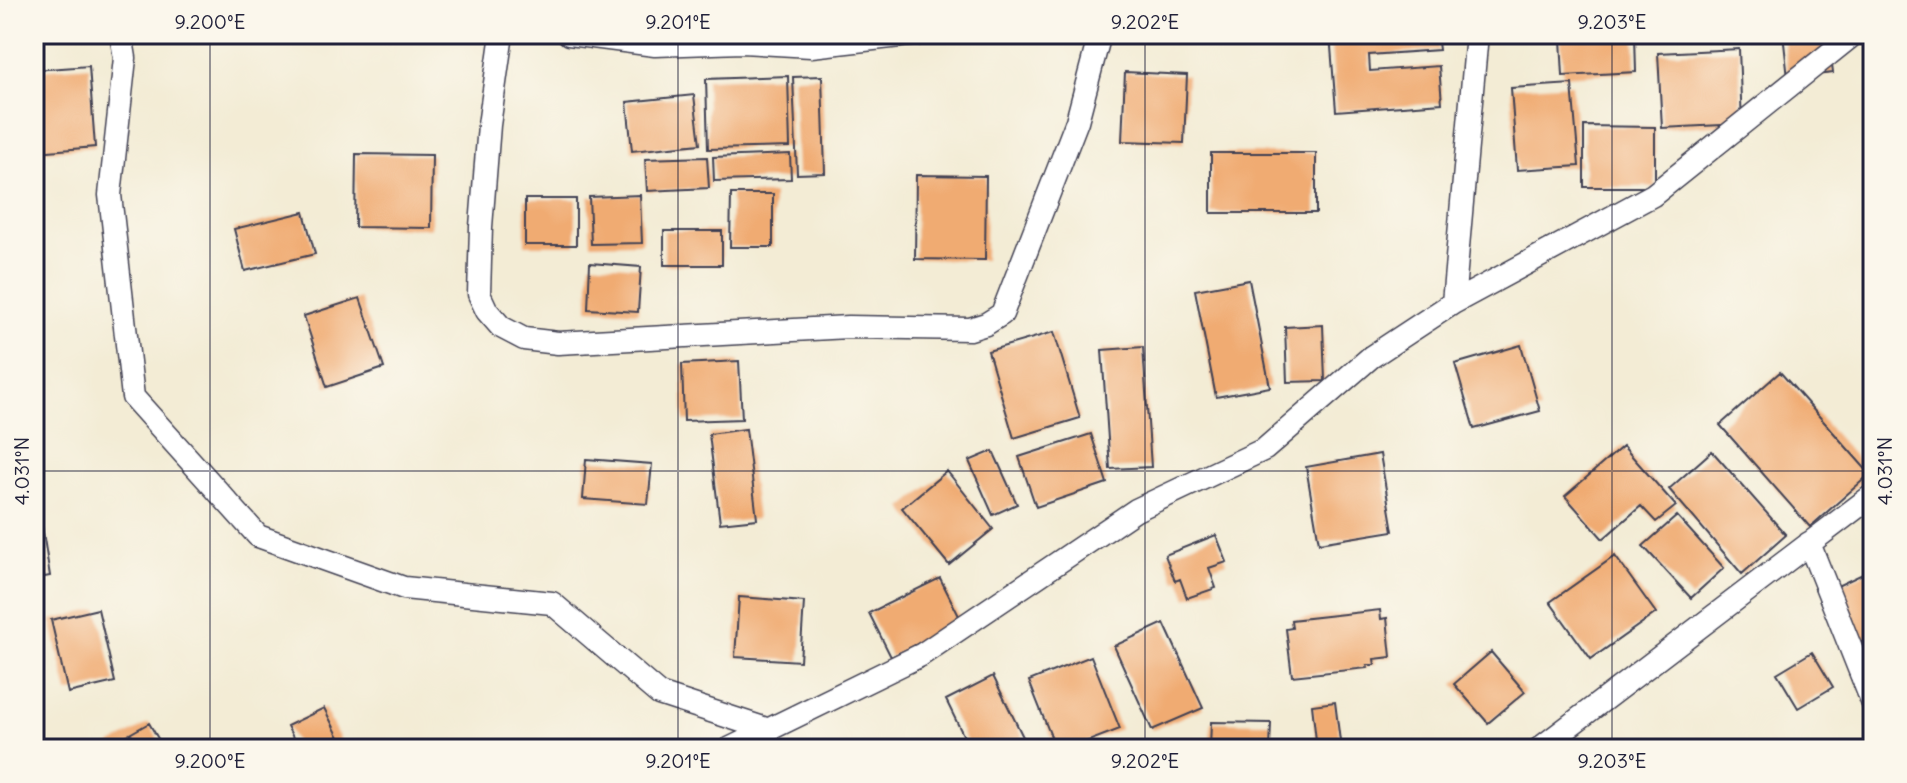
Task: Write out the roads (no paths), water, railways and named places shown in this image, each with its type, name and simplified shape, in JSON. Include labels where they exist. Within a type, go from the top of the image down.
[{"type":"street","points":[[121,34],[125,58],[110,195],[133,397],[258,536],[404,588],[552,603],[659,694],[766,729]]},
{"type":"street","points":[[502,34],[489,125],[479,294],[487,311],[501,327],[524,339],[558,343],[848,327],[970,329],[986,324],[1002,314],[1077,121],[1100,34]]},
{"type":"street","points":[[569,34],[655,45],[742,42],[811,46],[918,34]]},
{"type":"street","points":[[1453,303],[1477,34]]},
{"type":"street","points":[[729,749],[921,655],[1136,510],[1265,449],[1371,357],[1453,303],[1653,195],[1854,34]]},
{"type":"street","points":[[1539,749],[1873,495]]},
{"type":"street","points":[[1809,543],[1873,704]]}]
